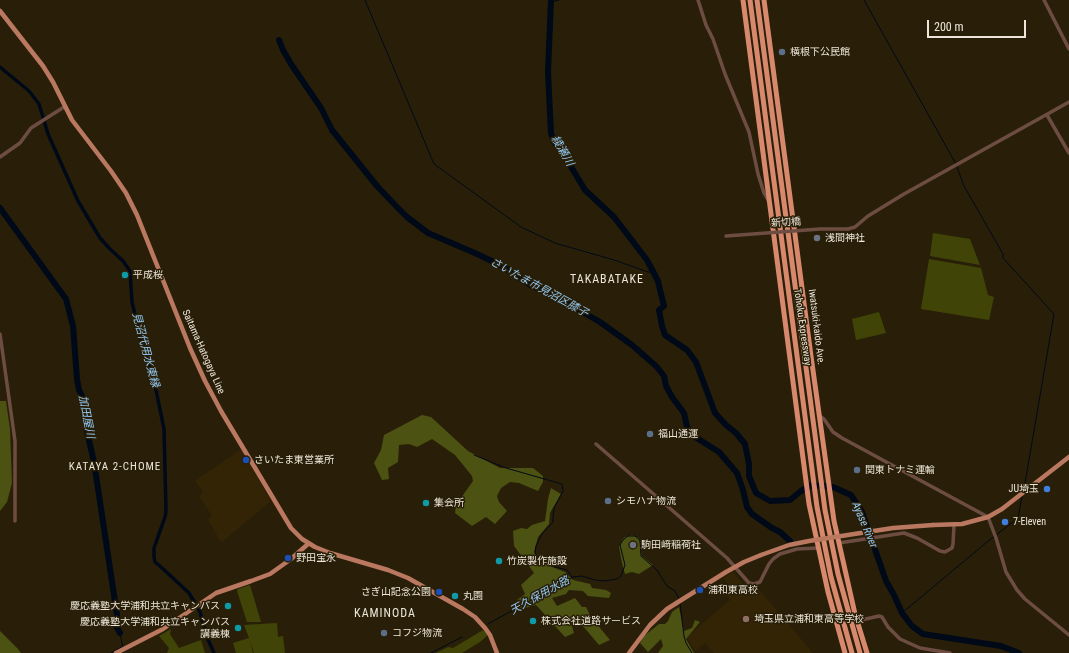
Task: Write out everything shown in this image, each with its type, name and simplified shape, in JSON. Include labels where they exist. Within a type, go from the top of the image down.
[{"type":"highway","points":[[743,0],[805,474],[818,548],[828,592],[845,653]]},
{"type":"highway","name":"Tohoku Expressway","points":[[750,0],[812,475],[831,577],[852,653]]},
{"type":"highway","name":"Tohoku Expressway","points":[[757,0],[825,510],[838,574],[860,653]]},
{"type":"highway","name":"Iwatsuki-kaido Ave.","points":[[764,0],[834,521],[857,621],[867,653]]},
{"type":"main road","name":"Saitama-Hatogaya Line","points":[[0,11],[46,71],[76,127],[111,171],[126,193],[137,215],[205,382],[284,518],[296,534],[308,544],[330,553],[388,570],[418,583],[463,609],[475,617],[487,631],[497,653]]},
{"type":"main road","points":[[629,653],[650,625],[667,609],[735,566],[789,545],[809,541],[894,528],[954,525],[988,517],[1002,509],[1069,457]]},
{"type":"main road","points":[[116,653],[163,629],[199,603],[216,593],[270,574],[291,559],[308,544]]},
{"type":"street","points":[[698,0],[706,25],[713,39],[725,74],[749,132],[758,174],[764,193],[769,201]]},
{"type":"street","points":[[1044,0],[1069,49]]},
{"type":"street","points":[[1069,102],[1047,115],[1069,153]]},
{"type":"street","points":[[0,158],[20,143],[27,132],[41,121],[64,107]]},
{"type":"street","name":"新切橋","points":[[726,236],[820,229],[848,229],[855,227],[868,216],[904,194],[1047,115]]},
{"type":"street","points":[[0,334],[15,441],[15,521]]},
{"type":"street","points":[[819,415],[824,419],[833,432],[842,438],[988,517],[1006,572],[1017,590],[1069,635]]},
{"type":"street","points":[[596,444],[735,566],[747,582],[752,584],[760,582],[773,559],[780,554],[796,549],[818,548]]},
{"type":"street","points":[[838,543],[904,533],[945,552],[949,550],[953,544],[954,525]]},
{"type":"street","points":[[857,621],[879,616],[882,617],[900,639],[920,648],[950,653]]},
{"type":"shaded area","points":[[241,449],[271,501],[221,542],[208,520],[212,516],[199,496],[203,492],[195,481]]},
{"type":"shaded area","name":"埼玉県立浦和東高等学校","points":[[733,572],[743,584],[745,583],[749,586],[756,586],[813,653],[714,653],[705,643],[695,651],[687,637],[730,600],[725,593],[731,588],[723,578]]},
{"type":"green space","points":[[933,233],[970,239],[980,265],[930,256]]},
{"type":"green space","points":[[929,259],[981,268],[988,295],[994,297],[989,320],[921,309]]},
{"type":"green space","points":[[879,312],[886,333],[856,340],[852,319]]},
{"type":"green space","points":[[0,401],[6,401],[10,429],[12,483],[7,502],[0,511]]},
{"type":"green space","points":[[422,415],[431,417],[468,451],[500,468],[533,468],[543,476],[543,482],[538,491],[519,483],[510,482],[501,488],[497,496],[499,502],[507,511],[495,524],[486,517],[472,526],[455,513],[456,505],[473,481],[472,476],[455,455],[432,439],[417,447],[409,444],[399,445],[398,462],[388,468],[389,479],[382,480],[374,463],[381,450],[384,435]]},
{"type":"green space","points":[[551,488],[561,494],[550,513],[549,524],[538,537],[534,552],[542,563],[565,572],[573,580],[590,584],[592,588],[606,590],[611,593],[609,598],[588,596],[583,591],[569,590],[566,594],[552,598],[557,606],[575,598],[582,607],[586,607],[591,617],[610,640],[599,645],[577,619],[570,620],[574,633],[565,637],[536,605],[521,609],[517,600],[525,594],[521,585],[534,573],[514,546],[513,531],[521,528],[527,529],[532,525],[545,521]]},
{"type":"green space","points":[[632,535],[639,538],[642,556],[653,565],[639,574],[632,572],[625,574],[619,547],[625,537]]},
{"type":"green space","points":[[250,585],[261,622],[247,622],[237,591],[238,589]]},
{"type":"green space","points":[[679,607],[684,631],[692,628],[695,620],[700,622],[686,639],[694,653],[658,653],[663,646],[661,639],[648,652],[640,643],[644,636],[659,624],[665,624],[672,612]]},
{"type":"green space","points":[[277,623],[278,637],[283,636],[285,653],[254,653],[250,641],[253,653],[236,653],[233,643],[249,638],[244,625]]},
{"type":"green space","points":[[171,629],[170,634],[179,648],[201,640],[205,653],[167,653],[169,648],[159,636]]},
{"type":"green space","points":[[483,630],[488,635],[480,642],[462,653],[436,653],[448,647],[453,648]]},
{"type":"green space","points":[[0,631],[18,649],[21,653],[0,653]]},
{"type":"waterway","points":[[365,0],[434,164],[521,227],[555,243],[614,260],[648,272],[654,272]]},
{"type":"waterway","name":"Ayase River","points":[[551,0],[548,72],[551,133],[554,142],[564,155],[585,190],[614,217],[647,260],[658,281],[664,306],[659,310],[665,335],[687,350],[696,362],[715,413],[745,444],[749,464],[749,476],[756,493],[770,501],[790,500],[801,491],[812,485],[833,487],[851,495],[862,512],[886,581],[902,613],[912,626],[923,634],[1001,646],[1019,653]]},
{"type":"waterway","name":"綾瀬川","points":[[550,4],[559,0]]},
{"type":"waterway","points":[[864,0],[956,164]]},
{"type":"waterway","name":"さいたま市見沼区膝子","points":[[279,40],[291,64],[321,108],[332,130],[377,186],[407,217],[428,233],[502,266],[532,286],[553,295],[600,322],[632,345],[656,366],[664,376],[666,386],[684,413],[687,427],[692,435],[719,452],[737,473],[747,507],[752,514],[780,532],[790,541]]},
{"type":"waterway","name":"見沼代用水東縁","points":[[0,67],[29,91],[39,104],[48,134],[78,201],[100,238],[123,261],[130,271],[132,302],[140,336],[155,385],[164,429],[166,511],[154,548],[155,562],[189,593],[200,612],[206,635],[214,653]]},
{"type":"waterway","points":[[957,167],[964,186],[1003,254],[1003,258],[1054,314],[1024,489]]},
{"type":"waterway","name":"加田屋川","points":[[0,208],[66,299],[73,326],[77,379],[79,390],[83,398],[88,436],[94,462],[117,615],[116,626],[120,633]]},
{"type":"waterway","points":[[474,455],[506,468],[562,484],[563,491],[554,508],[553,522],[542,534],[536,546],[535,553],[538,558],[552,566],[567,570],[572,577]]},
{"type":"waterway","points":[[902,613],[1018,518],[1022,496]]},
{"type":"waterway","name":"天久保用水路","points":[[488,624],[573,577],[582,576],[604,581],[617,579],[621,576],[625,565],[620,545],[628,536],[635,536],[640,540],[641,556],[657,570],[667,586],[675,591],[679,599]]},
{"type":"waterway","name":"天久保用水路","points":[[680,603],[684,636],[692,653]]},
{"type":"waterway","name":"加田屋川","points":[[120,633],[123,648]]},
{"type":"waterway","name":"天久保用水路","points":[[431,653],[462,637]]},
{"type":"waterway","name":"見沼代用水東縁","points":[[111,653],[122,647]]},
{"type":"place","name":"横根下公民館","points":[[782,52]]},
{"type":"place","name":"浅間神社","points":[[817,238]]},
{"type":"place","name":"平成桜","points":[[125,275]]},
{"type":"place","name":"福山通運","points":[[650,434]]},
{"type":"place","name":"さいたま東営業所","points":[[246,460]]},
{"type":"place","name":"関東トナミ運輸","points":[[857,470]]},
{"type":"place","name":"JU埼玉","points":[[1047,489]]},
{"type":"place","name":"シモハナ物流","points":[[608,501]]},
{"type":"place","name":"集会所","points":[[426,503]]},
{"type":"place","name":"7-Eleven","points":[[1005,522]]},
{"type":"place","name":"駒田﨑稲荷社","points":[[633,545]]},
{"type":"place","name":"野田宝永","points":[[288,558]]},
{"type":"place","name":"竹炭製作施設","points":[[499,561]]},
{"type":"place","name":"浦和東高校","points":[[700,590]]},
{"type":"place","name":"さぎ山記念公園","points":[[439,592]]},
{"type":"place","name":"丸園","points":[[455,596]]},
{"type":"place","name":"慶応義塾大学浦和共立キャンパス","points":[[228,606]]},
{"type":"place","name":"埼玉県立浦和東高等学校","points":[[746,619]]},
{"type":"place","name":"株式会社道路サービス","points":[[533,621]]},
{"type":"place","name":"慶応義塾大学浦和共立キャンパス 講義棟","points":[[238,628]]},
{"type":"place","name":"コフジ物流","points":[[384,633]]},
{"type":"district","name":"TAKABATAKE","points":[[607,280]]},
{"type":"district","name":"KATAYA 2-CHOME","points":[[115,467]]},
{"type":"district","name":"KAMINODA","points":[[385,614]]}]
